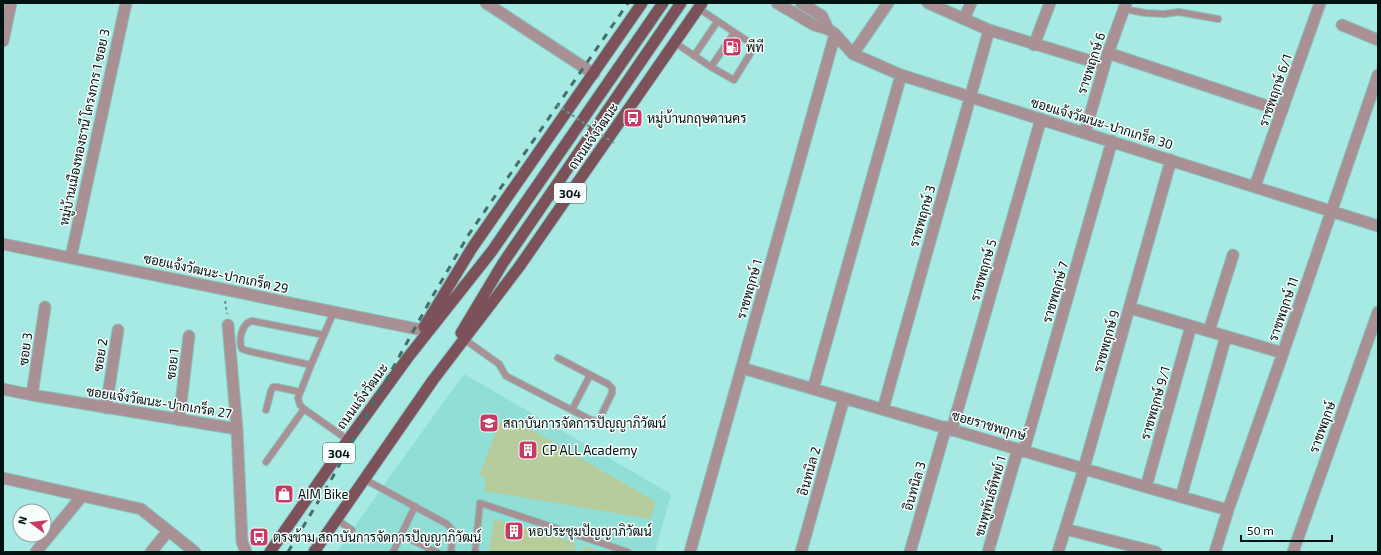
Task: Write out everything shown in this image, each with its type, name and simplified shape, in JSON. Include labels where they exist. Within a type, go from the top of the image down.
[{"type":"main road","name":"ถนนแจ้งวัฒนะ","points":[[409,356],[422,330],[472,248],[642,3]]},
{"type":"main road","name":"ถนนแจ้งวัฒนะ","points":[[270,552],[409,356],[492,251],[663,3]]},
{"type":"main road","name":"ถนนแจ้งวัฒนะ","points":[[433,380],[503,263],[681,3]]},
{"type":"main road","name":"ถนนแจ้งวัฒนะ","points":[[314,552],[433,380],[519,267],[700,6]]},
{"type":"street","points":[[3,41],[11,3]]},
{"type":"street","name":"หมู่บ้านเมืองทองธานี โครงการ 1 ซอย 3","points":[[71,257],[126,3]]},
{"type":"street","points":[[486,3],[594,74]]},
{"type":"street","name":"ซอยแจ้งวัฒนะ-ปากเกร็ด 30","points":[[777,3],[814,25],[832,31]]},
{"type":"street","name":"ซอยแจ้งวัฒนะ-ปากเกร็ด 30","points":[[802,3],[822,16],[832,31],[854,54],[901,75],[1332,210],[1378,226]]},
{"type":"street","points":[[854,54],[888,3]]},
{"type":"street","points":[[928,3],[989,30],[1034,45],[1104,65]]},
{"type":"street","points":[[964,19],[971,3]]},
{"type":"street","points":[[1034,45],[1050,3]]},
{"type":"street","name":"ราชพฤกษ์ 6/1","points":[[1256,186],[1320,3]]},
{"type":"street","name":"ราชพฤกษ์ 6","points":[[1085,132],[1104,65],[1125,6]]},
{"type":"street","points":[[1342,25],[1378,40]]},
{"type":"street","name":"ราชพฤกษ์ 3","points":[[883,409],[989,30]]},
{"type":"street","name":"ราชพฤกษ์ 1","points":[[690,552],[742,368],[832,31]]},
{"type":"street","points":[[1108,53],[1282,111]]},
{"type":"street","points":[[813,389],[901,75]]},
{"type":"street","name":"ราชพฤกษ์ 11","points":[[1215,552],[1228,510],[1378,75]]},
{"type":"street","name":"ราชพฤกษ์ 5","points":[[949,428],[1041,118]]},
{"type":"street","name":"ราชพฤกษ์ 7","points":[[1021,450],[1112,141]]},
{"type":"street","name":"ราชพฤกษ์ 9","points":[[1058,552],[1084,468],[1171,160]]},
{"type":"street","name":"ซอยแจ้งวัฒนะ-ปากเกร็ด 29","points":[[3,244],[224,288],[422,330]]},
{"type":"street","points":[[1209,330],[1233,255]]},
{"type":"street","name":"ซอย 3","points":[[32,395],[45,307]]},
{"type":"street","points":[[1130,308],[1283,353]]},
{"type":"street","name":"ราชพฤกษ์","points":[[1293,552],[1378,312]]},
{"type":"street","points":[[228,325],[237,429]]},
{"type":"street","name":"ราชพฤกษ์ 9/1","points":[[1146,487],[1191,326]]},
{"type":"street","name":"ซอย 2","points":[[106,408],[118,330]]},
{"type":"street","name":"ซอย 1","points":[[179,420],[189,336]]},
{"type":"street","points":[[1181,497],[1226,336]]},
{"type":"street","name":"ซอยราชพฤกษ์","points":[[742,368],[1228,510]]},
{"type":"street","name":"ซอยแจ้งวัฒนะ-ปากเกร็ด 27","points":[[3,389],[106,408],[237,429],[242,542],[246,552]]},
{"type":"street","name":"อินทนิล 2","points":[[801,552],[844,398]]},
{"type":"street","name":"อินทนิล 3","points":[[910,552],[949,428]]},
{"type":"street","name":"ชมพูพันธ์ทิพย์ 1","points":[[988,552],[1021,450]]},
{"type":"street","points":[[3,478],[141,509],[195,552]]},
{"type":"street","points":[[36,552],[82,496]]},
{"type":"street","points":[[1065,530],[1133,549],[1156,552]]},
{"type":"street","points":[[151,552],[168,531]]},
{"type":"lane","points":[[674,42],[711,67],[734,80],[755,46],[717,22],[700,6]]},
{"type":"lane","points":[[1125,6],[1145,13],[1164,14],[1179,12],[1218,19]]},
{"type":"lane","points":[[694,56],[717,22]]},
{"type":"lane","points":[[711,67],[734,33]]},
{"type":"lane","points":[[334,311],[298,398],[300,405],[304,409],[348,440]]},
{"type":"lane","points":[[311,366],[248,352],[242,349],[240,344],[244,325],[247,322],[252,321],[324,335]]},
{"type":"lane","points":[[464,339],[499,364],[506,376],[591,420],[599,420],[612,393],[612,388],[608,384],[558,358]]},
{"type":"lane","points":[[572,410],[590,375]]},
{"type":"lane","points":[[266,410],[273,387],[300,392]]},
{"type":"lane","points":[[266,462],[304,409]]},
{"type":"lane","points":[[364,479],[447,524],[453,531],[451,552]]},
{"type":"lane","points":[[475,552],[480,503],[628,552]]},
{"type":"lane","points":[[393,552],[415,506]]},
{"type":"lane","points":[[336,519],[352,530]]},
{"type":"lane","points":[[401,535],[437,552]]},
{"type":"path","points":[[557,105],[614,144]]},
{"type":"path","points":[[224,288],[228,325]]},
{"type":"shaded area","name":"สถาบันการจัดการปัญญาภิวัฒน์","points":[[464,374],[671,494],[655,552],[337,552]]},
{"type":"building","name":"CP ALL Academy","points":[[511,418],[656,502],[650,519],[484,491],[486,478],[479,476],[500,421],[507,424]]},
{"type":"building","name":"หอประชุมปัญญาภิวัฒน์","points":[[494,519],[577,543],[574,552],[489,552]]},
{"type":"building","points":[[584,546],[601,552],[582,552]]},
{"type":"railway","points":[[288,552],[331,480],[431,299],[469,234],[628,3]]},
{"type":"place","name":"พีที","points":[[732,47]]},
{"type":"place","name":"หมู่บ้านกฤษดานคร","points":[[633,118]]},
{"type":"place","name":"สถาบันการจัดการปัญญาภิวัฒน์","points":[[489,423]]},
{"type":"place","name":"CP ALL Academy","points":[[528,450]]},
{"type":"place","name":"AIM Bike","points":[[284,494]]},
{"type":"place","name":"หอประชุมปัญญาภิวัฒน์","points":[[514,531]]},
{"type":"place","name":"ตรงข้าม สถาบันการจัดการปัญญาภิวัฒน์","points":[[259,537]]}]
